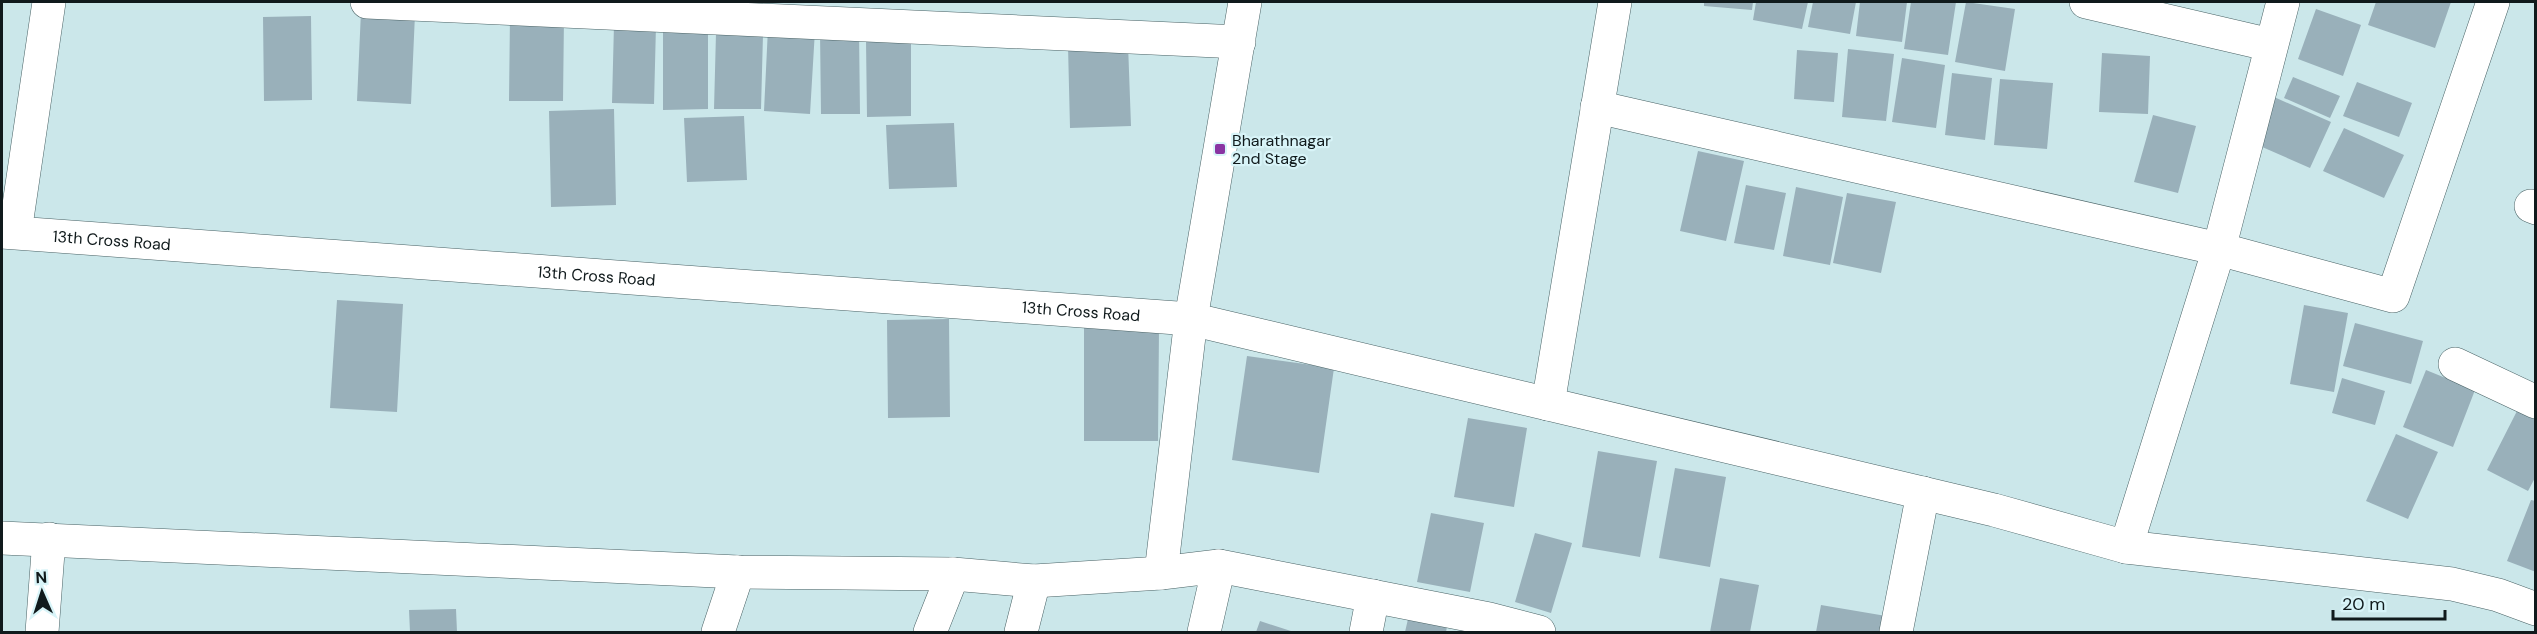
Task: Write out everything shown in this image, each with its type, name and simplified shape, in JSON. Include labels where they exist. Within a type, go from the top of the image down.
[{"type":"street","points":[[8,232],[49,2]]},
{"type":"street","points":[[367,2],[957,16],[1239,42]]},
{"type":"street","points":[[1161,573],[1191,319],[1245,2]]},
{"type":"street","points":[[1548,404],[1615,2]]},
{"type":"street","points":[[2086,2],[2271,45]]},
{"type":"street","points":[[2126,547],[2219,249],[2283,2]]},
{"type":"street","points":[[1597,107],[2219,249],[2393,296],[2493,2]]},
{"type":"street","name":"13th Cross Road","points":[[8,232],[1191,319],[1923,493],[2126,547],[2451,584],[2498,595],[2535,609]]},
{"type":"street","points":[[2455,364],[2535,402]]},
{"type":"street","points":[[1896,633],[1923,493]]},
{"type":"street","points":[[2,538],[738,573],[952,574],[1034,580],[1161,573],[1219,566],[1503,622],[1539,633]]},
{"type":"street","points":[[42,633],[49,539]]},
{"type":"street","points":[[1204,633],[1219,566]]},
{"type":"street","points":[[718,633],[738,573]]},
{"type":"street","points":[[930,633],[952,574]]},
{"type":"street","points":[[1021,633],[1034,580]]},
{"type":"street","points":[[1366,633],[1373,596]]},
{"type":"building","points":[[1704,2],[1753,2],[1752,10],[1704,6]]},
{"type":"building","points":[[1756,2],[1808,2],[1802,29],[1753,20]]},
{"type":"building","points":[[1813,2],[1856,2],[1850,34],[1808,27]]},
{"type":"building","points":[[1860,2],[1907,2],[1902,42],[1856,36]]},
{"type":"building","points":[[1911,2],[1956,2],[1948,55],[1904,49]]},
{"type":"building","points":[[1966,2],[2015,9],[2005,71],[1955,62]]},
{"type":"building","points":[[2376,2],[2451,2],[2435,48],[2368,25]]},
{"type":"building","points":[[2316,9],[2361,25],[2343,76],[2298,59]]},
{"type":"building","points":[[361,11],[415,14],[411,104],[357,101]]},
{"type":"building","points":[[510,15],[564,16],[563,101],[509,101]]},
{"type":"building","points":[[311,16],[312,100],[264,101],[263,17]]},
{"type":"building","points":[[663,23],[708,24],[708,109],[663,110]]},
{"type":"building","points":[[614,24],[656,25],[654,104],[612,103]]},
{"type":"building","points":[[768,28],[815,30],[810,114],[764,111]]},
{"type":"building","points":[[820,31],[859,31],[860,114],[821,114]]},
{"type":"building","points":[[716,33],[763,34],[761,109],[714,109]]},
{"type":"building","points":[[866,41],[911,41],[911,116],[867,117]]},
{"type":"building","points":[[1128,44],[1131,126],[1070,128],[1068,46]]},
{"type":"building","points":[[1848,49],[1894,54],[1886,121],[1842,117]]},
{"type":"building","points":[[1797,50],[1838,53],[1834,102],[1794,99]]},
{"type":"building","points":[[2102,53],[2150,56],[2148,114],[2099,112]]},
{"type":"building","points":[[1902,58],[1945,65],[1936,128],[1892,122]]},
{"type":"building","points":[[1952,73],[1992,78],[1985,140],[1945,135]]},
{"type":"building","points":[[2293,77],[2340,96],[2330,118],[2284,98]]},
{"type":"building","points":[[2000,79],[2053,83],[2047,149],[1994,145]]},
{"type":"building","points":[[2357,82],[2412,103],[2399,137],[2343,116]]},
{"type":"building","points":[[2274,97],[2331,122],[2310,168],[2253,143]]},
{"type":"building","points":[[614,109],[616,205],[551,207],[549,111]]},
{"type":"building","points":[[2153,115],[2196,126],[2178,193],[2134,182]]},
{"type":"building","points":[[744,116],[747,180],[687,182],[684,118]]},
{"type":"building","points":[[954,123],[957,187],[889,189],[886,125]]},
{"type":"building","points":[[2344,128],[2404,155],[2384,198],[2323,171]]},
{"type":"building","points":[[1698,151],[1744,161],[1726,241],[1680,231]]},
{"type":"building","points":[[1746,185],[1786,193],[1774,250],[1734,243]]},
{"type":"building","points":[[1796,187],[1843,197],[1830,265],[1783,256]]},
{"type":"building","points":[[1847,193],[1896,202],[1881,273],[1833,263]]},
{"type":"building","points":[[337,300],[403,304],[397,412],[330,408]]},
{"type":"building","points":[[2304,305],[2348,313],[2334,392],[2290,384]]},
{"type":"building","points":[[949,319],[950,417],[888,418],[887,320]]},
{"type":"building","points":[[2355,323],[2423,341],[2411,384],[2343,366]]},
{"type":"building","points":[[1084,328],[1159,329],[1158,441],[1084,441]]},
{"type":"building","points":[[1247,356],[1334,368],[1319,473],[1232,460]]},
{"type":"building","points":[[2426,370],[2475,390],[2453,447],[2403,427]]},
{"type":"building","points":[[2342,378],[2385,391],[2375,425],[2332,413]]},
{"type":"building","points":[[2517,411],[2536,420],[2536,476],[2528,491],[2487,470]]},
{"type":"building","points":[[1468,418],[1527,428],[1514,507],[1454,497]]},
{"type":"building","points":[[2396,434],[2438,452],[2408,519],[2366,501]]},
{"type":"building","points":[[1598,451],[1657,461],[1640,557],[1582,547]]},
{"type":"building","points":[[1675,468],[1726,477],[1710,567],[1659,558]]},
{"type":"building","points":[[2531,500],[2536,501],[2536,572],[2507,561]]},
{"type":"building","points":[[1431,513],[1484,523],[1470,592],[1417,582]]},
{"type":"building","points":[[1535,533],[1572,543],[1551,613],[1515,602]]},
{"type":"building","points":[[1720,578],[1759,585],[1750,632],[1710,632]]},
{"type":"building","points":[[1821,605],[1892,617],[1889,632],[1816,632]]},
{"type":"building","points":[[456,609],[457,632],[410,632],[409,610]]},
{"type":"building","points":[[1408,619],[1447,627],[1446,632],[1405,632]]},
{"type":"building","points":[[1260,621],[1294,632],[1256,632]]},
{"type":"place","name":"Bharathnagar 2nd Stage","points":[[1220,149]]}]
